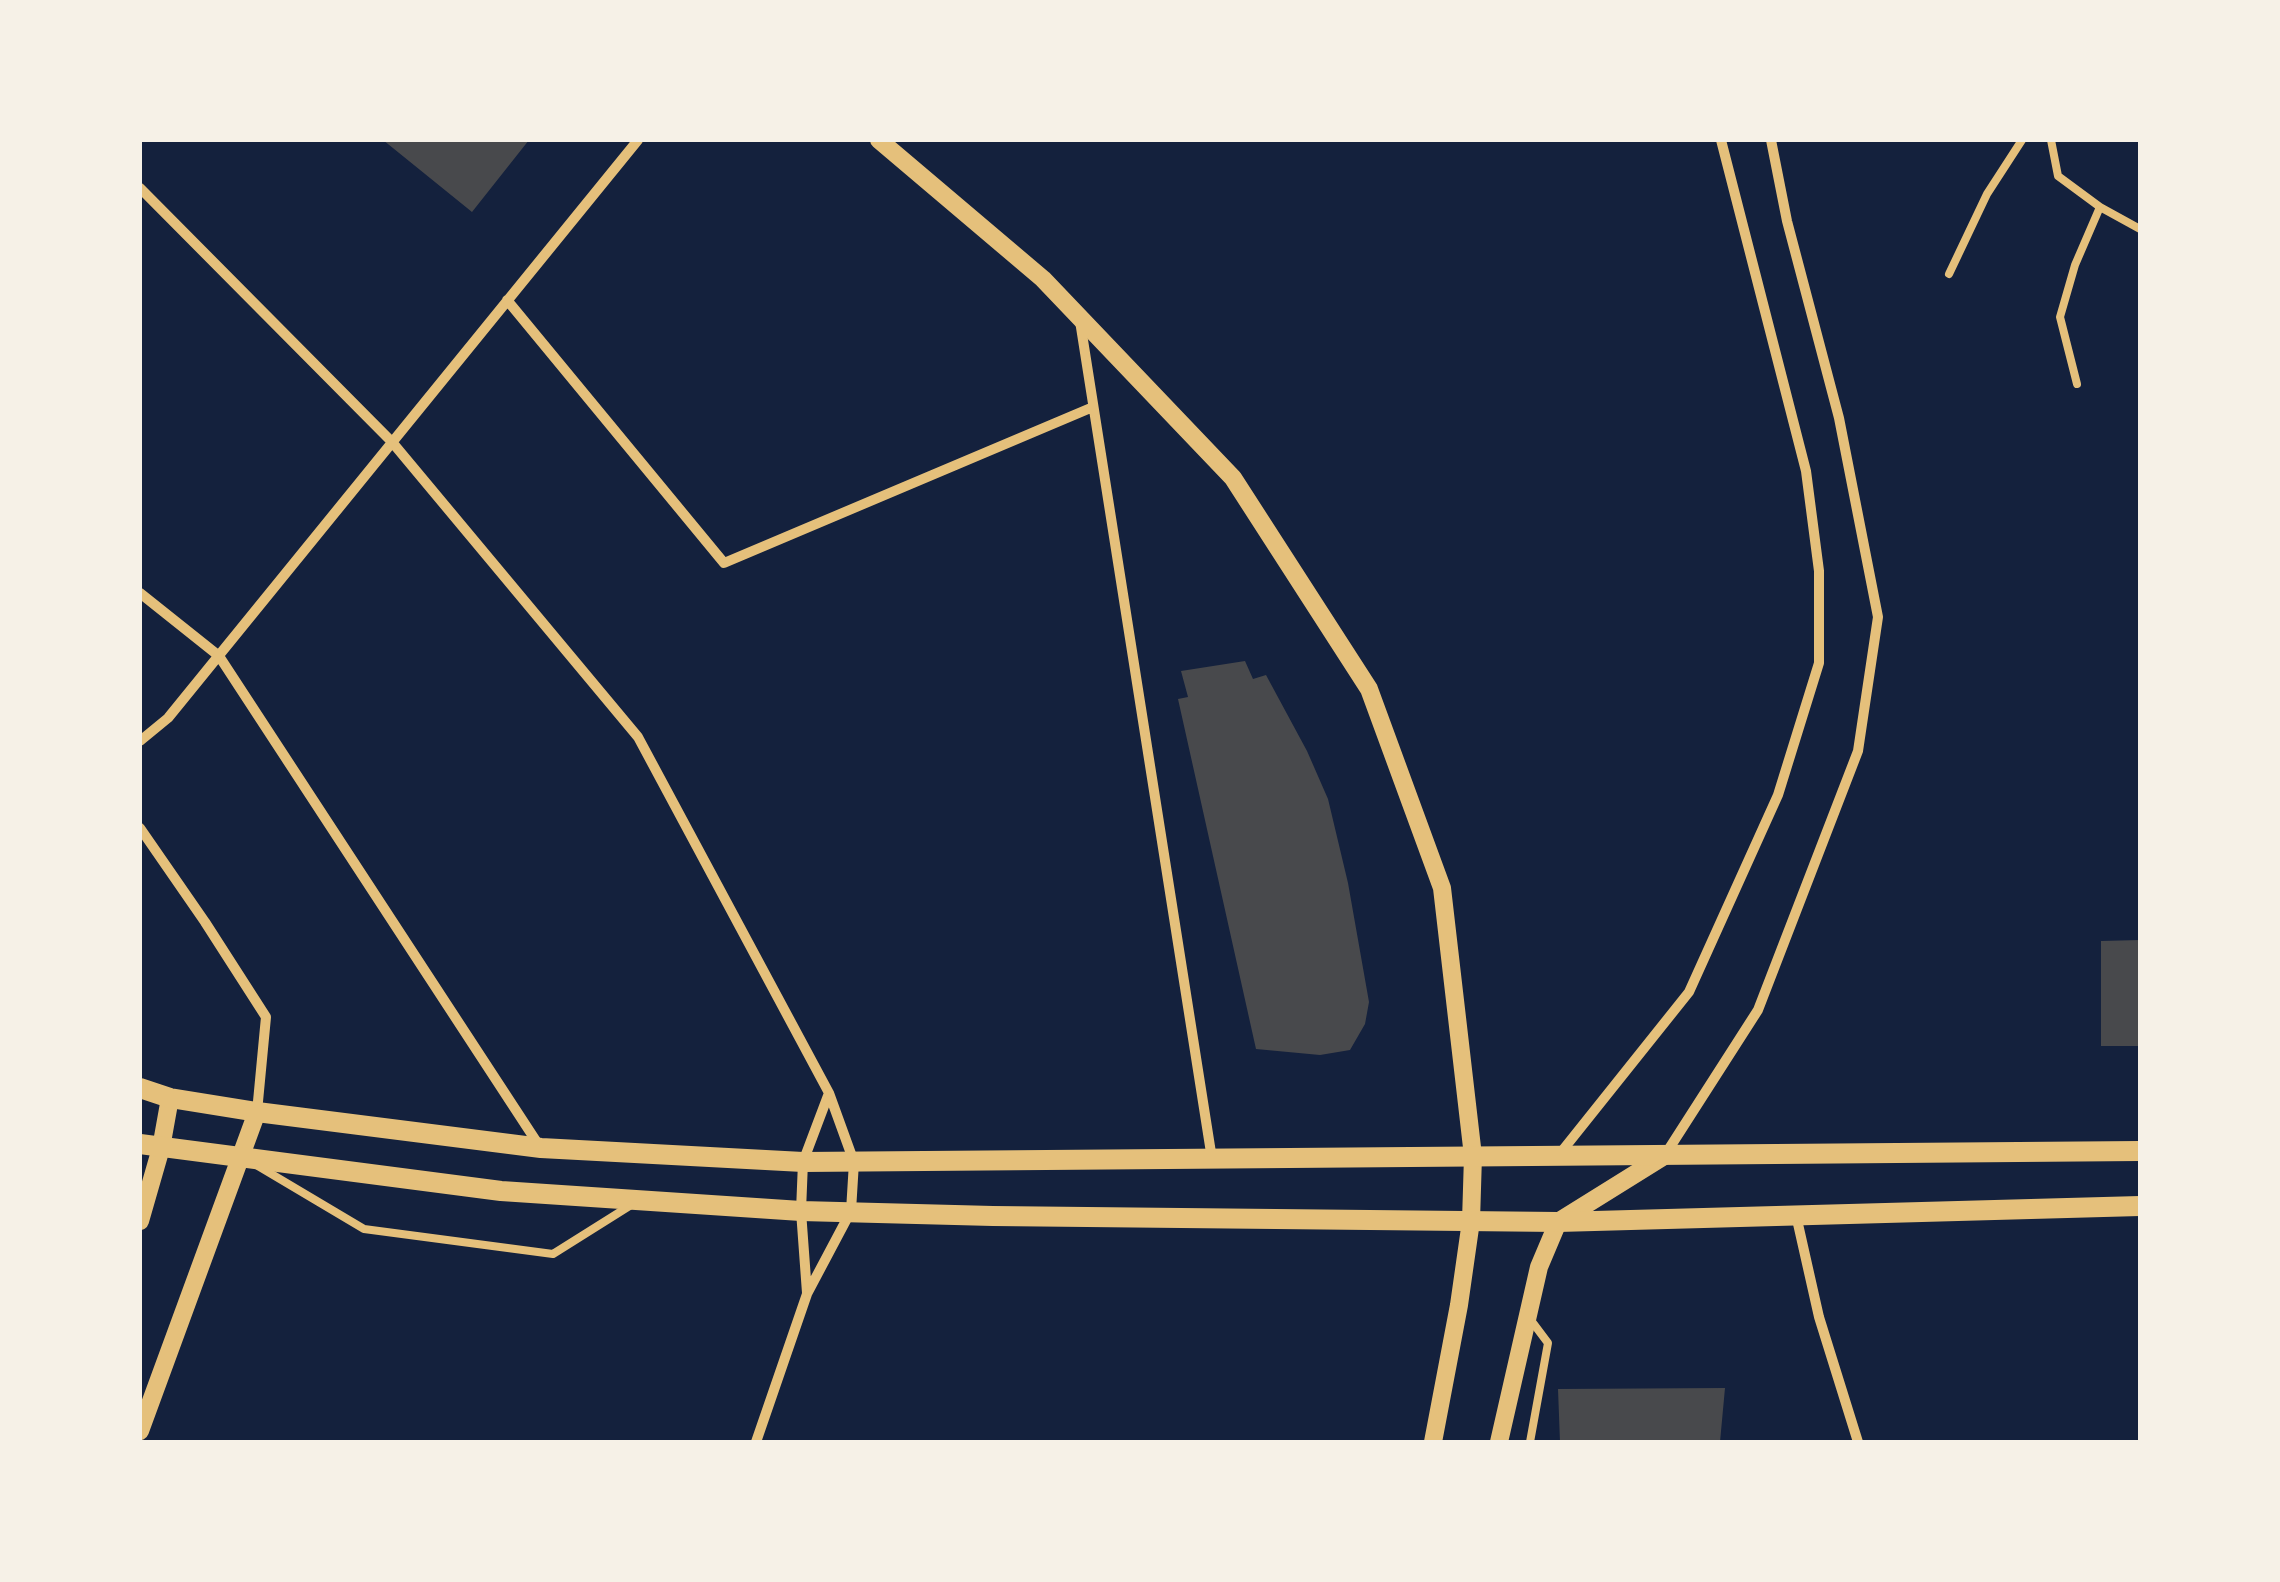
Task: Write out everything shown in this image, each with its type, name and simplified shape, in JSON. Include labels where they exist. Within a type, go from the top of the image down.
[{"type":"main road","points":[[140,1088],[170,1098],[256,1112],[541,1148],[802,1162],[2140,1152]]},
{"type":"main road","points":[[150,1146],[500,1192],[801,1210],[993,1216],[1558,1222],[2140,1206]]},
{"type":"street","points":[[140,741],[168,718],[638,140]]},
{"type":"street","points":[[880,140],[1043,279],[1233,478],[1369,689],[1442,888],[1472,1156],[1472,1221],[1433,1442]]},
{"type":"street","points":[[1557,1158],[1689,992],[1778,795],[1819,663],[1819,571],[1806,470],[1721,140]]},
{"type":"street","points":[[1499,1442],[1539,1267],[1558,1222],[1664,1156],[1758,1010],[1858,750],[1878,617],[1839,418],[1787,221],[1771,140]]},
{"type":"street","points":[[140,188],[392,442],[638,737],[829,1092],[854,1162],[850,1211],[807,1294],[756,1442]]},
{"type":"street","points":[[507,300],[724,563],[1093,407]]},
{"type":"street","points":[[1079,317],[1212,1160]]},
{"type":"street","points":[[140,593],[219,656],[541,1148]]},
{"type":"street","points":[[140,828],[266,1017],[256,1112],[140,1431]]},
{"type":"street","points":[[807,1294],[802,1162],[829,1092]]},
{"type":"street","points":[[140,1221],[150,1146],[170,1098]]},
{"type":"street","points":[[1796,1214],[1819,1317],[1858,1442]]},
{"type":"lane","points":[[1949,274],[1987,194],[2022,140]]},
{"type":"lane","points":[[2051,140],[2058,176],[2100,207],[2140,229]]},
{"type":"lane","points":[[2077,384],[2060,317],[2075,265],[2100,207]]},
{"type":"lane","points":[[241,1156],[364,1229],[552,1254],[638,1200]]},
{"type":"lane","points":[[1528,1316],[1548,1344],[1530,1442]]},
{"type":"building","points":[[383,140],[529,140],[472,212]]},
{"type":"building","points":[[1245,661],[1253,679],[1266,675],[1328,799],[1369,1002],[1365,1024],[1350,1050],[1320,1055],[1256,1049],[1178,699],[1188,697],[1181,671]]},
{"type":"building","points":[[2140,940],[2140,1046],[2101,1046],[2101,941]]},
{"type":"building","points":[[1725,1388],[1720,1442],[1560,1442],[1558,1389]]}]
